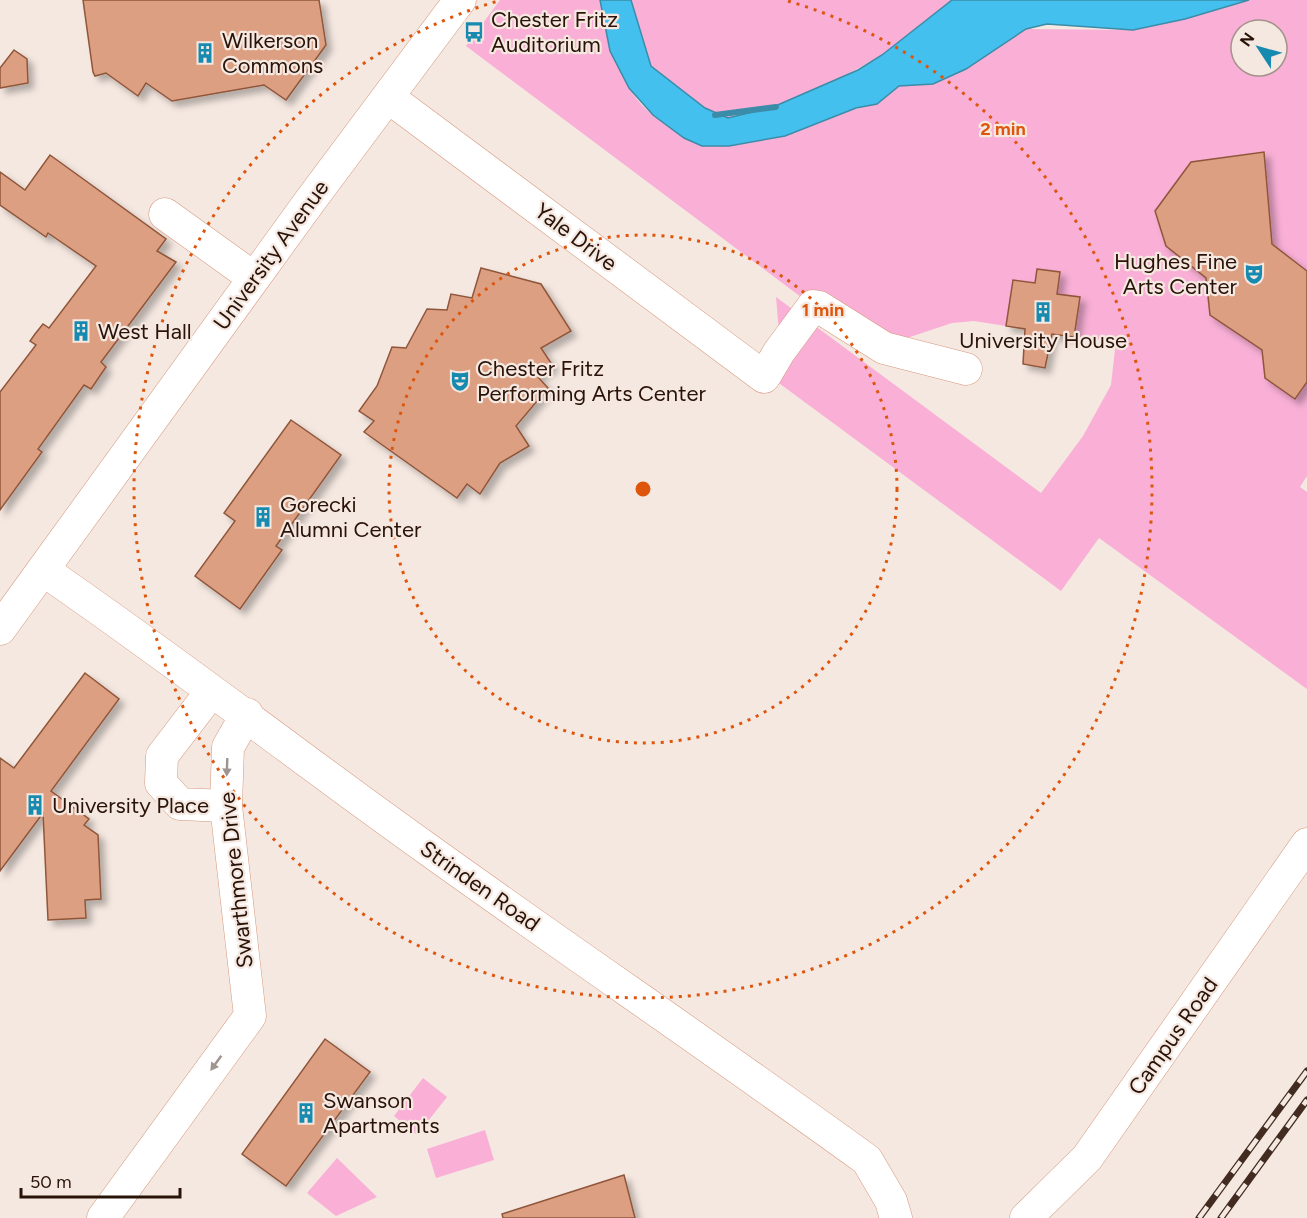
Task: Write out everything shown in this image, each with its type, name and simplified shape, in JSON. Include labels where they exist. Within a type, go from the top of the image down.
[{"type":"street","name":"University Avenue","points":[[0,629],[254,278],[460,0]]},
{"type":"street","name":"Yale Drive","points":[[388,97],[765,375],[778,352],[813,306],[819,307],[884,348],[966,369]]},
{"type":"street","points":[[165,214],[254,278]]},
{"type":"street","name":"Strinden Road","points":[[43,570],[143,639],[211,692],[247,714],[424,847],[867,1160],[891,1201],[896,1218]]},
{"type":"street","points":[[211,692],[162,756],[161,783],[180,804],[226,806]]},
{"type":"street","name":"Swarthmore Drive","points":[[104,1218],[250,1016],[226,806],[228,747],[247,714]]},
{"type":"street","name":"Campus Road","points":[[1026,1218],[1087,1158],[1307,844]]},
{"type":"shaded area","points":[[500,0],[601,0],[617,63],[632,92],[654,116],[702,146],[877,104],[899,86],[990,52],[1026,29],[1133,30],[1185,19],[1249,0],[1307,0],[1307,271],[1272,244],[1264,152],[1191,162],[1156,212],[1166,246],[1206,278],[1210,315],[1262,350],[1265,378],[1295,399],[1307,382],[1307,476],[1300,487],[1307,492],[1307,689],[1099,538],[1061,591],[772,378],[780,344],[776,297],[1041,493],[1083,436],[1111,385],[1116,341],[1074,337],[1080,297],[1057,294],[1060,272],[1038,269],[1035,283],[1013,280],[1006,326],[974,321],[952,323],[889,344],[813,306],[466,46]]},
{"type":"shaded area","points":[[631,0],[952,0],[882,55],[794,104],[728,118],[705,108],[651,66]]},
{"type":"shaded area","points":[[423,1078],[447,1097],[417,1135],[394,1116]]},
{"type":"shaded area","points":[[485,1130],[494,1160],[436,1178],[427,1149]]},
{"type":"shaded area","points":[[337,1158],[377,1197],[336,1216],[307,1193]]},
{"type":"water","points":[[600,0],[631,0],[651,66],[705,108],[728,118],[773,107],[858,70],[882,55],[952,0],[1249,0],[1185,19],[1133,30],[1047,24],[1026,29],[966,69],[933,84],[899,86],[877,104],[856,108],[785,136],[729,146],[702,146],[684,138],[653,115],[629,88],[610,51]]},
{"type":"building","name":"Wilkerson Commons","points":[[83,0],[319,0],[326,45],[286,100],[264,85],[172,101],[146,83],[138,96],[106,73],[95,76]]},
{"type":"building","points":[[14,50],[27,59],[28,83],[0,88],[0,68]]},
{"type":"building","name":"Hughes Fine Arts Center","points":[[1264,152],[1272,244],[1307,271],[1307,382],[1295,399],[1265,378],[1262,350],[1210,315],[1206,278],[1166,246],[1155,211],[1191,162]]},
{"type":"building","name":"West Hall","points":[[50,155],[166,239],[157,251],[176,262],[101,362],[106,367],[91,389],[84,385],[38,449],[42,452],[0,510],[0,392],[36,345],[30,341],[35,334],[43,324],[49,328],[96,266],[48,233],[46,237],[0,205],[0,172],[25,190]]},
{"type":"building","name":"Chester Fritz Performing Arts Center","points":[[481,268],[541,284],[571,331],[541,348],[553,366],[537,376],[548,388],[516,426],[529,446],[500,463],[480,494],[467,484],[457,498],[364,432],[374,421],[359,411],[377,386],[392,347],[406,348],[427,309],[447,310],[451,294],[472,298]]},
{"type":"building","name":"University House","points":[[1037,269],[1060,272],[1057,294],[1080,297],[1074,337],[1052,334],[1045,368],[1023,364],[1025,329],[1006,326],[1013,280],[1035,283]]},
{"type":"building","name":"Gorecki Alumni Center","points":[[291,420],[341,455],[276,546],[282,550],[240,609],[195,576],[235,521],[224,513]]},
{"type":"building","name":"University Place","points":[[85,673],[119,699],[51,791],[89,819],[84,825],[98,835],[101,899],[85,900],[86,918],[48,920],[43,813],[0,871],[0,758],[14,768]]},
{"type":"building","name":"Swanson Apartments","points":[[325,1039],[370,1072],[286,1186],[242,1154]]},
{"type":"building","points":[[624,1175],[635,1218],[503,1218],[502,1214]]},
{"type":"waterway","points":[[715,115],[776,107]]},
{"type":"railway","points":[[1199,1218],[1307,1071]]},
{"type":"railway","points":[[1221,1218],[1307,1100]]},
{"type":"place","name":"Chester Fritz Auditorium","points":[[474,32]]},
{"type":"place","name":"Wilkerson Commons","points":[[205,53]]},
{"type":"place","name":"Hughes Fine Arts Center","points":[[1254,274]]},
{"type":"place","name":"University House","points":[[1043,312]]},
{"type":"place","name":"West Hall","points":[[81,331]]},
{"type":"place","name":"Chester Fritz Performing Arts Center","points":[[460,381]]},
{"type":"place","name":"Gorecki Alumni Center","points":[[263,517]]},
{"type":"place","name":"University Place","points":[[35,805]]},
{"type":"place","name":"Swanson Apartments","points":[[306,1113]]}]
